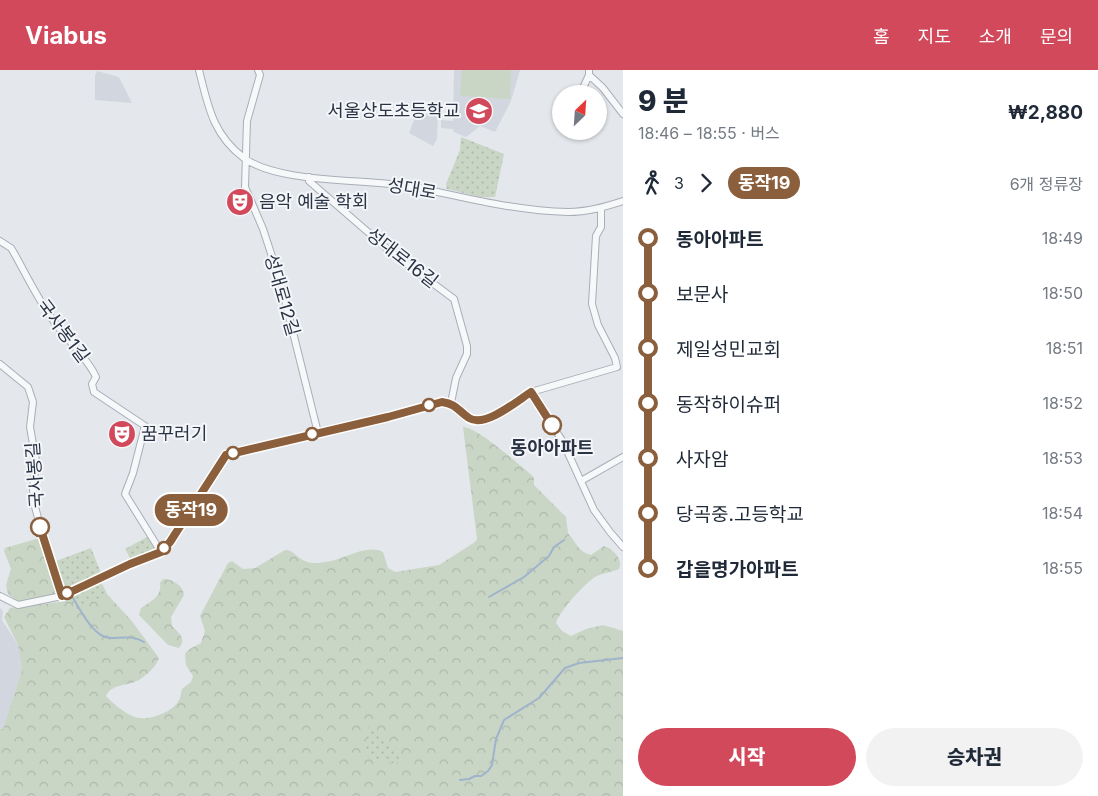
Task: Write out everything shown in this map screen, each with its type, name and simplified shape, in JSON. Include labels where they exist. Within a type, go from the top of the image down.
[{"type":"street","name":"성대로","points":[[199,70],[215,125],[234,150],[246,160],[265,168],[309,177],[417,187],[499,206],[517,208],[568,212],[588,211],[623,201]]},
{"type":"street","name":"성대로12길","points":[[258,70],[260,75],[247,121],[246,188],[263,229],[281,284],[318,433]]},
{"type":"street","points":[[583,85],[589,72],[623,114]]},
{"type":"street","name":"성대로16길","points":[[309,177],[309,181],[391,252],[454,299],[467,346],[467,354],[456,378],[451,403]]},
{"type":"street","points":[[0,596],[18,605],[62,596],[130,564],[161,552],[170,542],[226,455],[388,417],[442,402],[451,403],[469,418],[486,420],[531,392],[617,367],[598,325],[592,304],[596,236],[601,228],[601,208]]},
{"type":"street","name":"국사봉1길","points":[[0,241],[11,248],[36,294],[57,326],[92,368],[96,377],[92,384],[94,392],[145,426],[125,494],[161,552]]},
{"type":"street","name":"국사봉길","points":[[0,364],[28,387],[33,402],[30,427],[36,461],[33,489],[34,503],[62,596]]},
{"type":"street","points":[[531,392],[563,442],[594,510],[623,547]]},
{"type":"street","points":[[581,481],[623,457]]},
{"type":"shaded area","name":"서울상도초등학교","points":[[454,70],[520,70],[511,101],[495,132],[480,126],[466,137],[454,132],[453,129],[441,128],[441,120],[453,121]]},
{"type":"shaded area","points":[[97,71],[119,77],[132,103],[95,100],[95,76]]},
{"type":"shaded area","points":[[438,111],[437,139],[433,146],[409,133],[415,117]]},
{"type":"shaded area","points":[[0,608],[3,611],[2,620],[18,645],[22,670],[3,730],[0,729]]},
{"type":"green space","points":[[462,70],[511,70],[510,99],[460,96]]},
{"type":"green space","points":[[461,137],[504,154],[495,197],[480,197],[447,189],[446,184],[460,150]]},
{"type":"green space","points":[[463,427],[469,428],[488,440],[534,477],[534,485],[566,517],[568,533],[579,548],[591,555],[604,546],[614,552],[619,558],[619,569],[597,576],[586,584],[567,605],[556,623],[562,631],[571,636],[586,629],[603,625],[623,631],[623,796],[0,796],[0,729],[3,729],[22,670],[18,645],[4,617],[10,608],[60,602],[101,582],[107,594],[131,620],[159,658],[144,677],[133,683],[115,687],[106,696],[134,717],[149,718],[161,714],[176,704],[180,699],[182,689],[191,682],[193,676],[186,665],[185,654],[188,650],[201,643],[205,631],[200,616],[228,563],[232,561],[243,569],[255,568],[285,550],[291,551],[302,560],[315,563],[332,561],[362,551],[376,550],[383,552],[388,568],[395,572],[439,565],[475,542],[477,539]]},
{"type":"green space","points":[[147,537],[156,549],[131,560],[125,549]]},
{"type":"green space","points":[[38,539],[57,594],[18,602],[8,594],[6,585],[11,569],[4,551],[5,548]]},
{"type":"green space","points":[[91,548],[101,573],[66,589],[56,561]]},
{"type":"green space","points":[[163,579],[176,583],[182,588],[184,595],[171,617],[172,626],[182,639],[179,648],[168,645],[139,615],[141,608],[158,595],[160,583]]},
{"type":"green space","points":[[101,582],[107,594],[77,610],[67,597]]},
{"type":"green space","points":[[370,724],[375,727],[376,732],[382,739],[403,753],[404,757],[401,762],[383,762],[365,755],[367,730]]},
{"type":"waterway","points":[[489,597],[524,577],[549,556],[554,547],[564,540]]},
{"type":"waterway","points":[[72,596],[88,622],[104,637],[132,638],[144,642]]},
{"type":"waterway","points":[[460,780],[481,776],[488,771],[492,765],[496,739],[504,720],[539,698],[565,668],[579,663],[623,658]]},
{"type":"bus line","name":"동작19","points":[[40,527],[62,596],[130,564],[161,552],[170,542],[226,455],[388,417],[442,402],[451,403],[469,418],[486,420],[531,392],[552,425]]},
{"type":"place","name":"서울상도초등학교","points":[[479,111]]},
{"type":"place","name":"음악 예술 학회","points":[[240,202]]},
{"type":"place","name":"동아아파트","points":[[552,425]]},
{"type":"place","name":"꿈꾸러기","points":[[122,434]]}]
